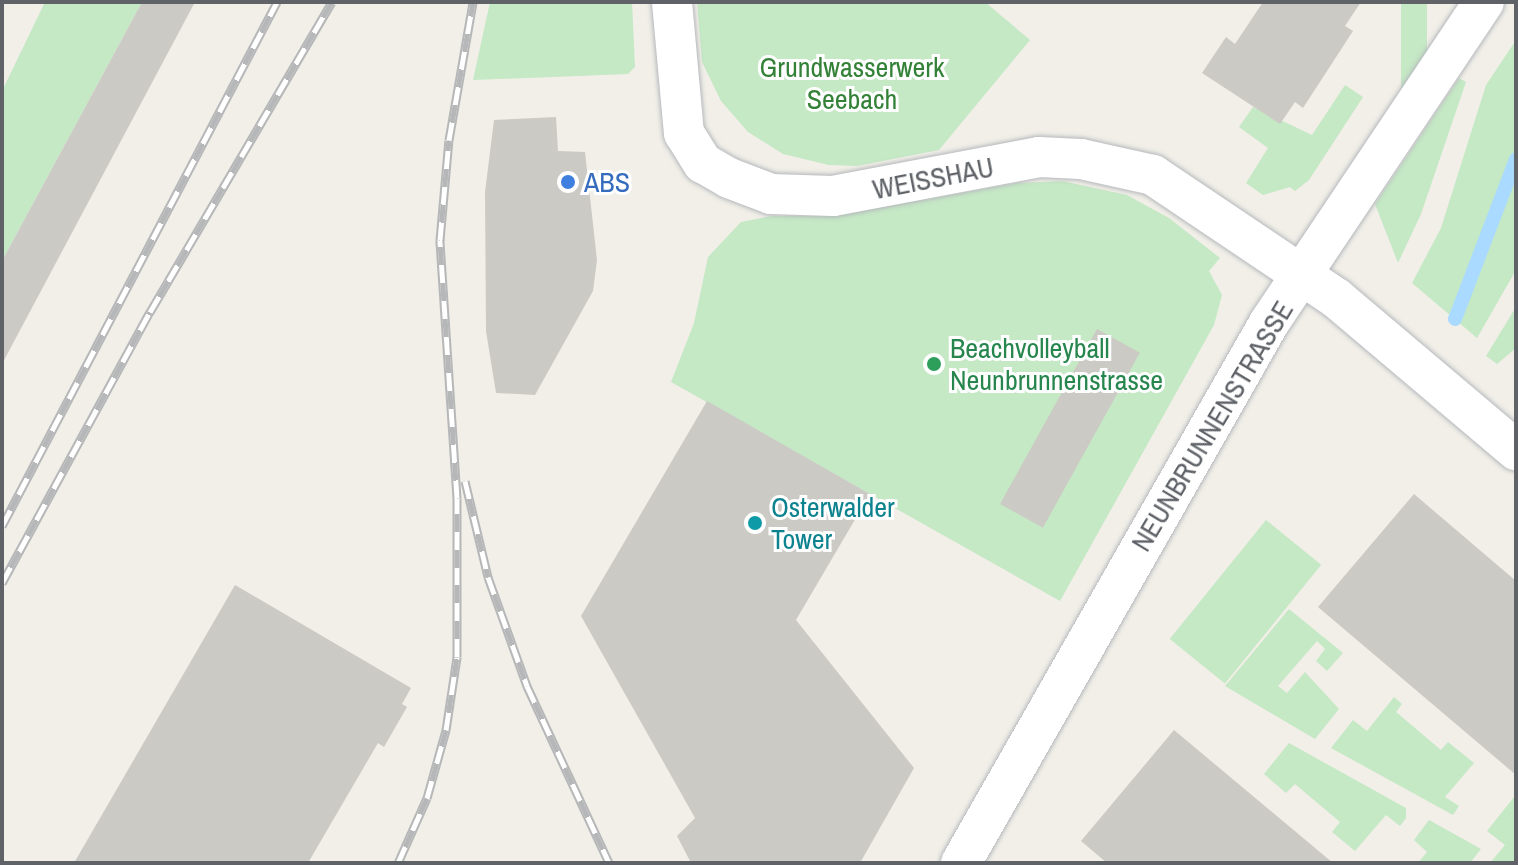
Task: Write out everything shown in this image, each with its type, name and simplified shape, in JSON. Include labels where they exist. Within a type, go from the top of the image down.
[{"type":"street","name":"WEISSHAU","points":[[672,2],[684,133],[703,163],[729,178],[771,194],[833,196],[1039,157],[1081,159],[1153,175],[1371,325],[1516,450]]},
{"type":"street","name":"NEUNBRUNNENSTRASSE","points":[[961,863],[1269,323],[1302,277],[1443,57],[1484,2]]},
{"type":"green space","points":[[45,2],[142,2],[2,261],[2,91]]},
{"type":"green space","points":[[490,2],[632,2],[635,67],[628,74],[473,80]]},
{"type":"green space","name":"Grundwasserwerk Seebach","points":[[697,2],[985,2],[1030,40],[939,150],[857,166],[829,165],[783,154],[748,132],[721,101],[702,62]]},
{"type":"green space","points":[[1401,2],[1427,2],[1427,94],[1401,94]]},
{"type":"green space","points":[[1516,40],[1516,270],[1477,338],[1412,283],[1441,228],[1486,85]]},
{"type":"green space","points":[[1459,78],[1466,82],[1421,214],[1398,263],[1375,204]]},
{"type":"green space","points":[[1345,85],[1363,97],[1309,180],[1295,191],[1290,187],[1263,195],[1246,183],[1268,148],[1239,127],[1253,107],[1312,135]]},
{"type":"green space","points":[[1062,181],[1127,195],[1169,218],[1220,258],[1209,271],[1222,295],[1214,325],[1060,601],[671,382],[694,323],[708,257],[741,222],[771,216],[833,216],[1017,183]]},
{"type":"green space","points":[[1516,307],[1516,348],[1497,364],[1486,356]]},
{"type":"green space","points":[[1266,520],[1321,565],[1225,684],[1170,639]]},
{"type":"green space","points":[[1289,609],[1343,653],[1327,671],[1316,661],[1325,649],[1317,641],[1278,686],[1287,693],[1305,672],[1339,709],[1315,739],[1225,686]]},
{"type":"green space","points":[[1394,697],[1402,704],[1396,712],[1441,750],[1448,742],[1474,763],[1445,797],[1459,806],[1453,815],[1331,748],[1353,720],[1367,731]]},
{"type":"green space","points":[[1289,743],[1406,808],[1406,818],[1400,826],[1386,815],[1355,851],[1332,832],[1340,822],[1295,784],[1286,793],[1264,774]]},
{"type":"green space","points":[[1514,797],[1516,863],[1490,863],[1505,845],[1487,831]]},
{"type":"green space","points":[[1429,820],[1481,849],[1470,863],[1418,863],[1427,852],[1414,840]]},
{"type":"building","points":[[142,2],[195,2],[2,364],[2,261]]},
{"type":"building","points":[[1263,2],[1361,2],[1345,26],[1353,31],[1303,108],[1295,102],[1280,124],[1202,73],[1226,37],[1235,44]]},
{"type":"building","points":[[556,117],[558,151],[585,152],[597,260],[593,291],[535,395],[496,393],[486,331],[485,192],[494,120]]},
{"type":"building","points":[[1097,329],[1140,353],[1043,528],[1000,504]]},
{"type":"building","points":[[707,401],[870,494],[796,620],[914,768],[860,863],[691,863],[677,836],[695,818],[581,616]]},
{"type":"building","points":[[1414,494],[1516,581],[1516,775],[1318,607]]},
{"type":"building","points":[[235,585],[411,688],[402,704],[407,707],[384,747],[378,743],[308,863],[74,863]]},
{"type":"building","points":[[1174,730],[1333,863],[1107,863],[1081,841]]},
{"type":"waterway","points":[[1455,319],[1516,159]]},
{"type":"railway","points":[[2,526],[277,2]]},
{"type":"railway","points":[[2,583],[150,312],[332,2]]},
{"type":"railway","points":[[398,863],[427,798],[446,730],[457,657],[457,498],[440,240],[449,140],[473,2]]},
{"type":"railway","points":[[465,481],[488,577],[527,686],[609,863]]},
{"type":"place","name":"ABS","points":[[568,182]]},
{"type":"place","name":"Beachvolleyball Neunbrunnenstrasse","points":[[934,364]]},
{"type":"place","name":"Osterwalder Tower","points":[[755,523]]}]
